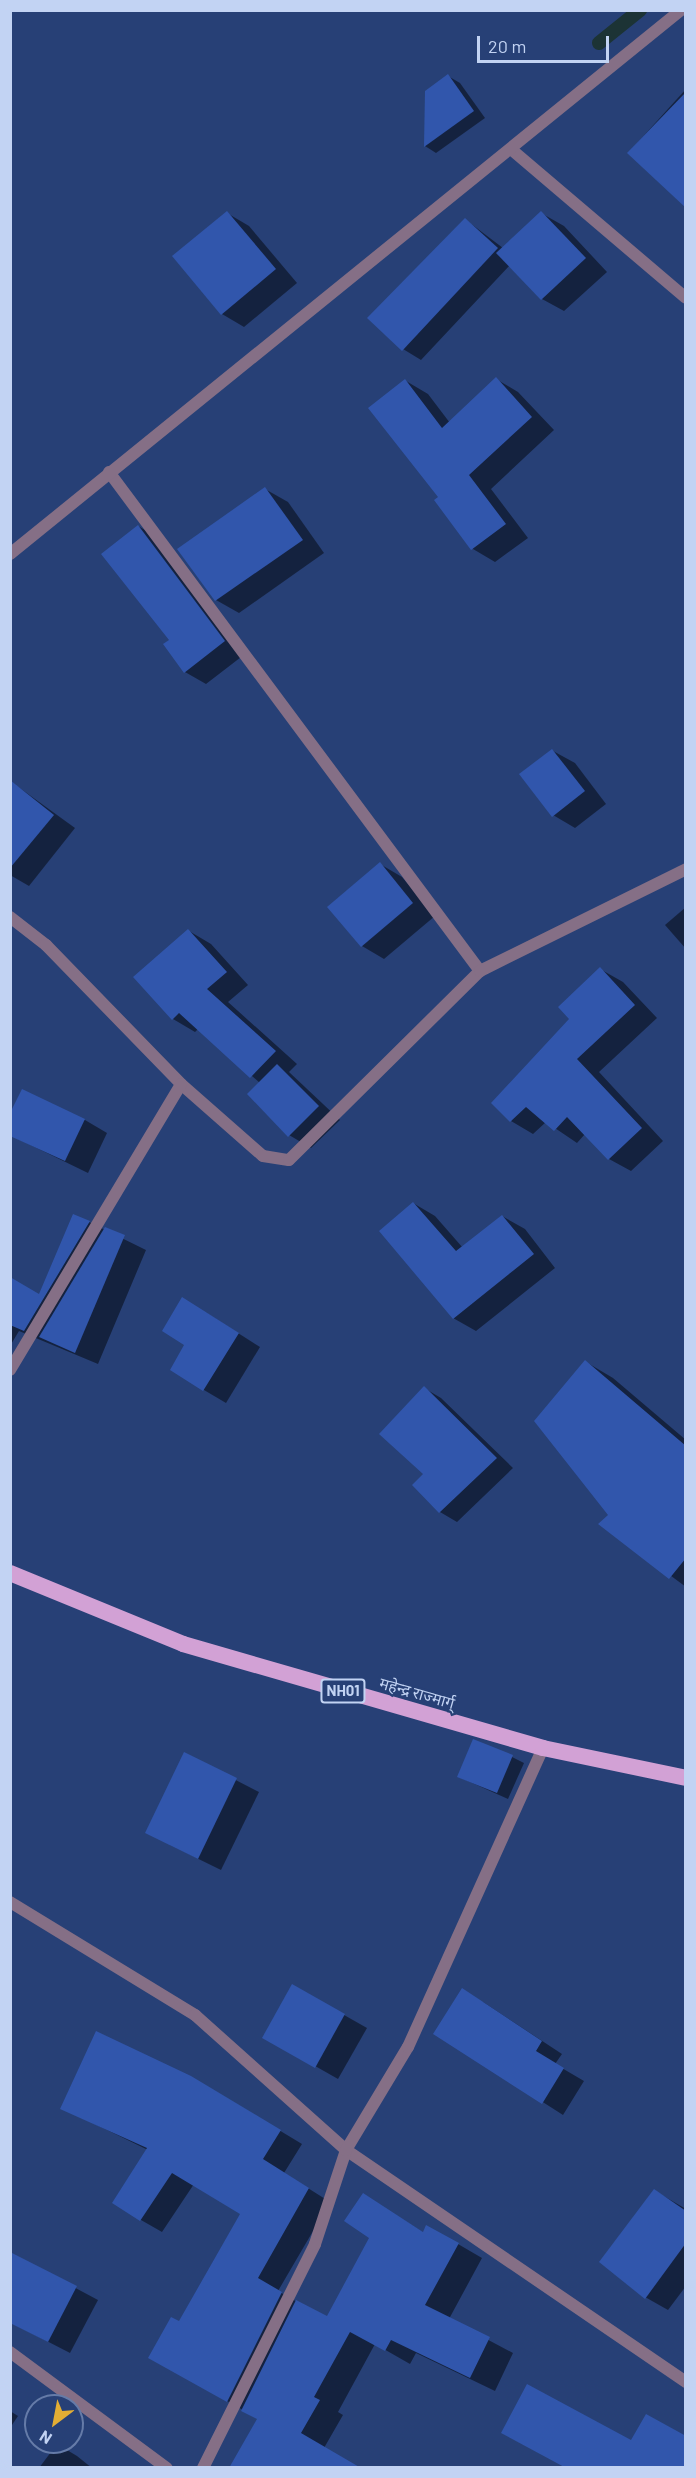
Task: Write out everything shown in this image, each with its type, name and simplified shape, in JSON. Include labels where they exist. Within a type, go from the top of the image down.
[{"type":"highway","name":"महेन्द्र राज्मार्ग्","points":[[10,1573],[183,1644],[543,1748],[686,1779]]},
{"type":"street","points":[[10,554],[109,472],[512,150],[681,10]]},
{"type":"street","points":[[512,150],[686,298]]},
{"type":"street","points":[[109,472],[480,971]]},
{"type":"street","points":[[10,917],[46,945],[181,1084],[263,1156],[289,1160],[480,971],[686,869]]},
{"type":"street","points":[[10,1370],[181,1084]]},
{"type":"street","points":[[203,2468],[315,2244],[346,2150],[408,2047],[543,1748]]},
{"type":"street","points":[[10,1902],[195,2015],[346,2150],[686,2382]]},
{"type":"street","points":[[10,2352],[167,2468]]},
{"type":"building","points":[[448,74],[474,111],[424,147],[425,91]]},
{"type":"building","points":[[686,92],[686,208],[627,153]]},
{"type":"building","points":[[227,211],[276,269],[221,315],[172,256]]},
{"type":"building","points":[[541,211],[586,258],[541,300],[496,253]]},
{"type":"building","points":[[465,218],[498,248],[402,351],[367,318]]},
{"type":"building","points":[[496,377],[532,417],[469,475],[506,524],[471,550],[434,500],[438,497],[368,408],[405,379],[442,428]]},
{"type":"building","points":[[265,487],[303,540],[215,601],[177,549]]},
{"type":"building","points":[[138,525],[225,641],[184,673],[163,644],[169,640],[101,554]]},
{"type":"building","points":[[552,749],[585,791],[552,817],[519,774]]},
{"type":"building","points":[[10,780],[54,815],[10,868]]},
{"type":"building","points":[[380,862],[413,903],[361,947],[327,907]]},
{"type":"building","points":[[188,929],[227,972],[207,989],[276,1051],[250,1078],[179,1013],[172,1020],[133,977]]},
{"type":"building","points":[[600,967],[635,1005],[577,1059],[642,1128],[608,1160],[567,1117],[554,1131],[526,1107],[510,1122],[491,1103],[569,1019],[558,1007]]},
{"type":"building","points":[[277,1064],[319,1106],[288,1137],[247,1094]]},
{"type":"building","points":[[22,1089],[85,1119],[65,1161],[10,1136],[10,1113]]},
{"type":"building","points":[[413,1202],[456,1251],[502,1215],[534,1254],[453,1319],[379,1231]]},
{"type":"building","points":[[73,1214],[90,1221],[24,1331],[10,1325],[10,1277],[39,1294]]},
{"type":"building","points":[[105,1227],[125,1235],[75,1353],[39,1337]]},
{"type":"building","points":[[182,1297],[239,1333],[203,1391],[170,1370],[184,1345],[162,1331]]},
{"type":"building","points":[[585,1360],[686,1446],[686,1558],[669,1579],[598,1524],[608,1515],[534,1421]]},
{"type":"building","points":[[424,1386],[497,1458],[439,1513],[412,1485],[423,1474],[379,1434]]},
{"type":"building","points":[[473,1739],[513,1755],[497,1793],[457,1777]]},
{"type":"building","points":[[184,1752],[237,1778],[198,1859],[145,1833]]},
{"type":"building","points":[[292,1984],[345,2014],[315,2068],[262,2038]]},
{"type":"building","points":[[462,1988],[542,2041],[536,2051],[564,2068],[542,2104],[433,2034]]},
{"type":"building","points":[[96,2031],[191,2076],[281,2130],[263,2159],[309,2188],[258,2278],[282,2292],[227,2402],[148,2358],[171,2317],[179,2321],[240,2214],[172,2173],[140,2221],[112,2203],[147,2148],[60,2109]]},
{"type":"building","points":[[654,2189],[686,2211],[686,2243],[645,2299],[599,2262]]},
{"type":"building","points":[[363,2193],[423,2232],[426,2225],[459,2243],[425,2305],[490,2337],[470,2378],[391,2340],[385,2351],[350,2332],[314,2397],[320,2400],[301,2433],[361,2468],[229,2468],[257,2419],[241,2411],[296,2300],[327,2316],[369,2238],[344,2221]]},
{"type":"building","points":[[10,2252],[77,2286],[48,2342],[10,2323]]},
{"type":"building","points":[[527,2384],[631,2440],[646,2414],[686,2436],[686,2468],[566,2468],[501,2433]]},
{"type":"waterway","points":[[599,43],[640,10]]}]
